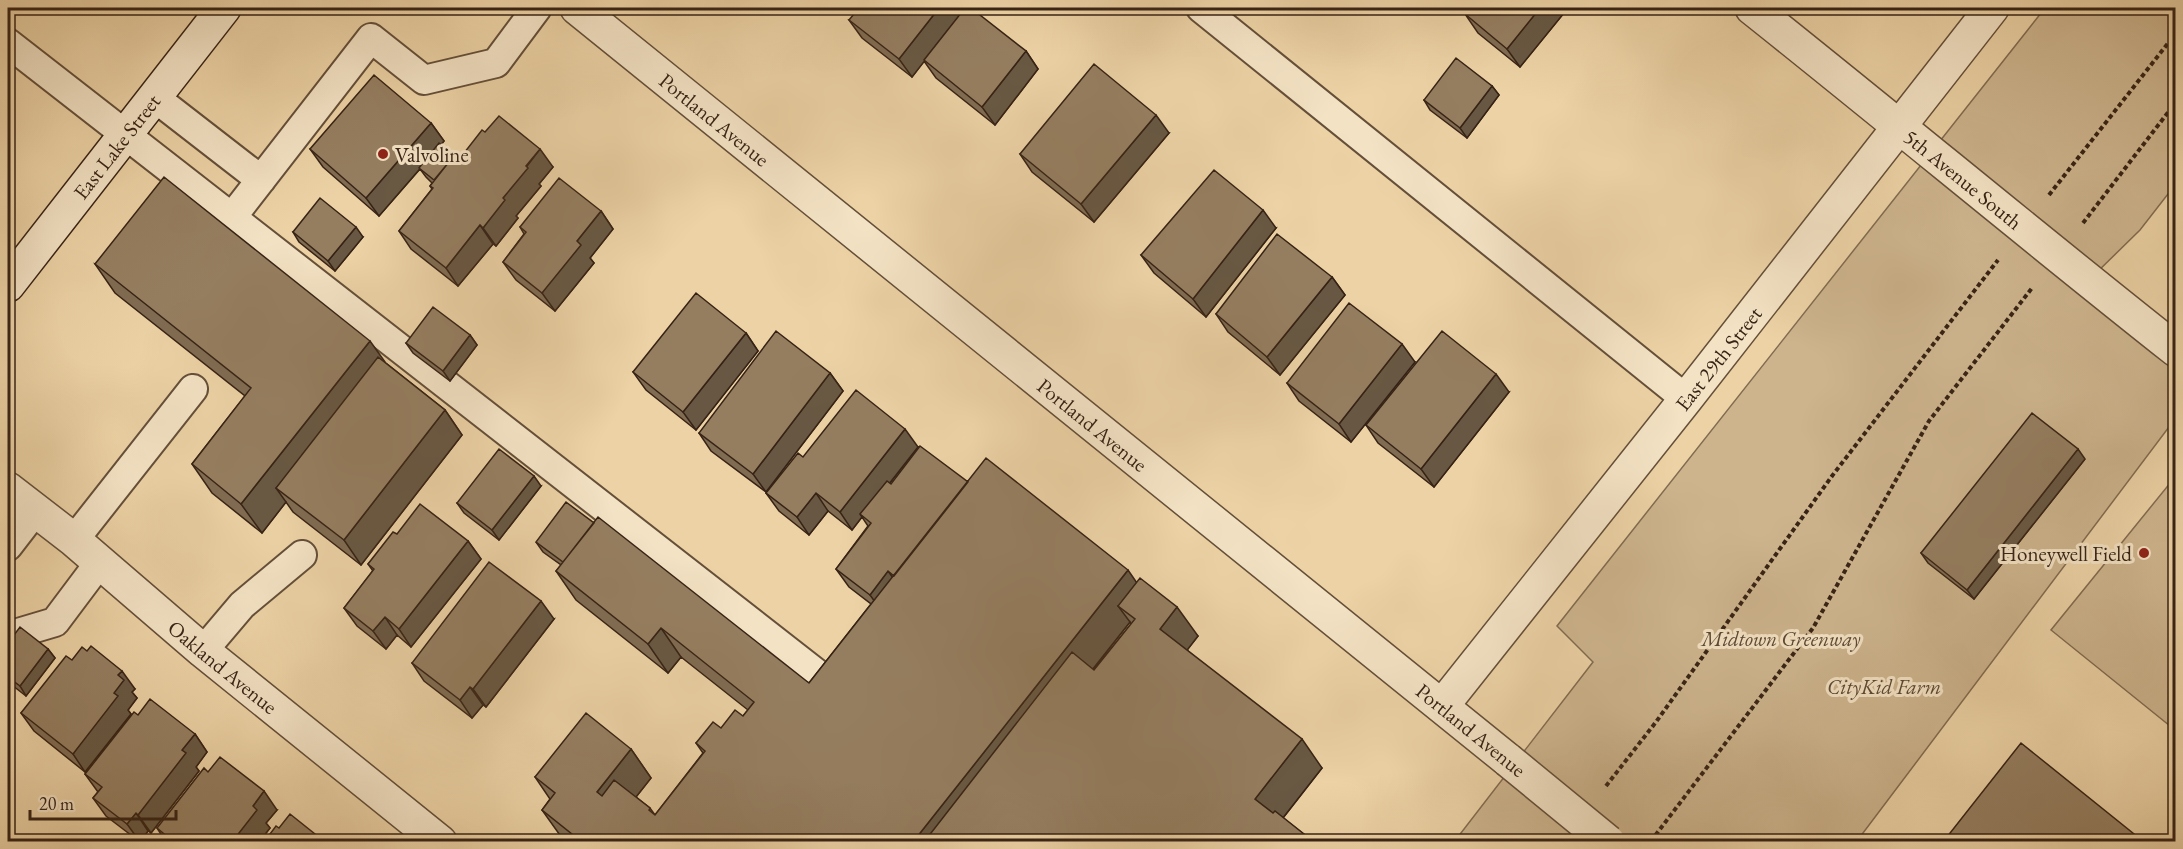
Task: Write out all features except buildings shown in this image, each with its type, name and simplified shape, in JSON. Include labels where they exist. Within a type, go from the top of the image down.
[{"type":"street","name":"Portland Avenue","points":[[576,8],[1608,842]]},
{"type":"street","name":"5th Avenue South","points":[[1752,8],[1900,125],[2023,228],[2175,350]]},
{"type":"street","name":"East 29th Street","points":[[1442,706],[1992,8]]},
{"type":"street","name":"East Lake Street","points":[[8,285],[154,97],[211,12]]},
{"type":"street","name":"Oakland Avenue","points":[[8,489],[74,540],[203,651],[440,842]]},
{"type":"lane","points":[[232,217],[371,38],[424,80],[496,63],[537,8]]},
{"type":"lane","points":[[1201,8],[1686,399]]},
{"type":"lane","points":[[8,43],[829,683]]},
{"type":"lane","points":[[154,97],[261,180]]},
{"type":"lane","points":[[74,540],[194,389]]},
{"type":"lane","points":[[8,546],[35,510]]},
{"type":"lane","points":[[203,651],[242,605],[302,555]]},
{"type":"lane","points":[[8,636],[55,622],[100,562]]},
{"type":"path","points":[[1599,795],[1656,722],[1832,476],[2175,33]]},
{"type":"path","points":[[2090,213],[2175,102]]},
{"type":"path","points":[[1650,842],[1813,628],[1929,421],[2020,302]]},
{"type":"green space","name":"Midtown Greenway","points":[[2045,8],[2175,8],[2175,185],[2140,230],[2089,280],[2175,350],[2175,419],[1857,841],[1454,842],[1593,662],[1557,626]]},
{"type":"green space","name":"Honeywell Field","points":[[2175,477],[2175,730],[2051,630]]},
{"type":"place","name":"Valvoline","points":[[383,154]]},
{"type":"place","name":"Honeywell Field","points":[[2144,553]]},
{"type":"park label","name":"CityKid Farm","points":[[1884,686]]}]
